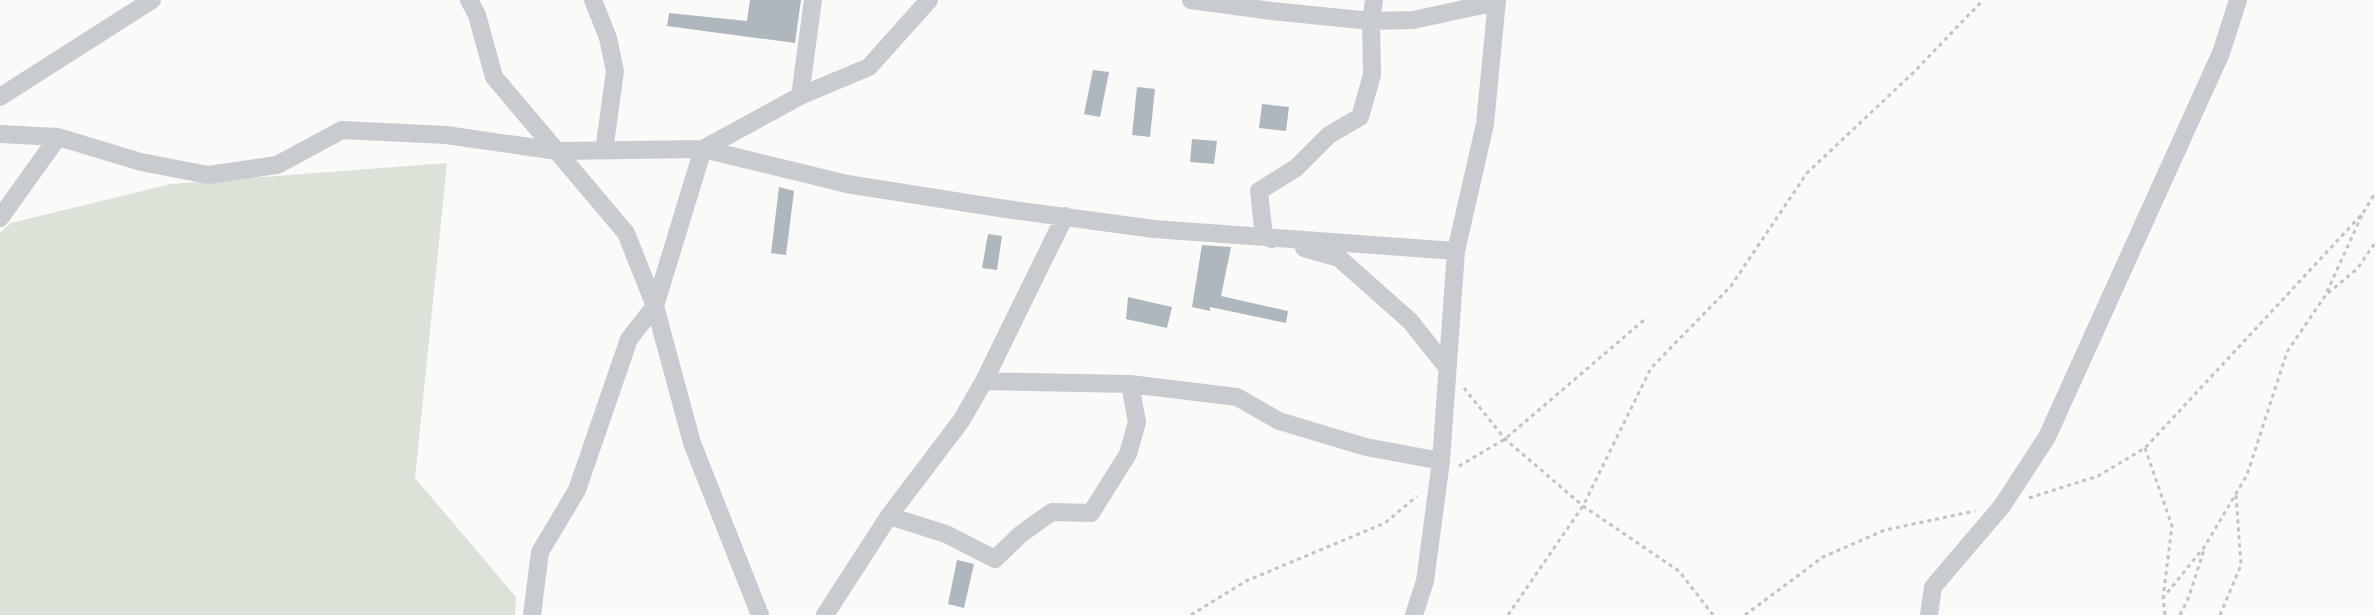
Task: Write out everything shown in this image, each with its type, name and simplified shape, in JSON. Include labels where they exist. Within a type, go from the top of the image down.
[{"type":"street","points":[[0,97],[152,0]]},
{"type":"street","points":[[469,0],[477,15],[494,77],[626,233],[655,306],[692,443],[760,615]]},
{"type":"street","points":[[593,0],[608,38],[615,71],[604,151]]},
{"type":"street","points":[[800,96],[813,0]]},
{"type":"street","points":[[532,615],[540,552],[577,490],[629,339],[655,306],[703,149],[800,96],[869,67],[929,0]]},
{"type":"street","points":[[1191,0],[1371,21],[1413,20],[1497,1],[1485,124],[1456,251],[1441,461],[1425,581],[1414,615]]},
{"type":"street","points":[[1264,236],[1259,191],[1296,168],[1329,135],[1360,117],[1372,75],[1371,21],[1374,0]]},
{"type":"street","points":[[1929,615],[1933,587],[2002,506],[2047,437],[2221,53],[2238,0]]},
{"type":"street","points":[[0,134],[58,137],[141,162],[208,175],[277,165],[342,130],[446,135],[557,151],[703,149],[847,184],[1154,229],[1456,251]]},
{"type":"street","points":[[0,218],[58,137]]},
{"type":"street","points":[[825,615],[889,516],[961,421],[984,381],[1065,216]]},
{"type":"street","points":[[1264,236],[1339,258],[1410,321],[1446,366]]},
{"type":"street","points":[[984,381],[1130,384],[1237,397],[1279,421],[1366,447],[1441,461]]},
{"type":"street","points":[[889,516],[946,534],[995,559],[1021,534],[1052,512],[1091,513],[1128,454],[1137,422],[1130,384]]},
{"type":"path","points":[[1508,615],[1583,506],[1651,368],[1731,286],[1807,173],[1913,73],[1983,0]]},
{"type":"path","points":[[2163,598],[2205,546],[2247,475],[2287,352],[2325,296],[2375,193]]},
{"type":"path","points":[[1745,615],[1823,557],[1885,530],[2002,506],[2098,476],[2145,448],[2363,213]]},
{"type":"path","points":[[2325,296],[2357,269],[2375,243]]},
{"type":"path","points":[[1446,366],[1505,439],[1583,506],[1679,571],[1713,615]]},
{"type":"path","points":[[2145,448],[2172,526],[2163,598],[2165,615]]},
{"type":"path","points":[[2220,615],[2241,565],[2236,492]]},
{"type":"path","points":[[2180,615],[2205,546]]},
{"type":"shaded area","points":[[447,163],[415,478],[516,597],[515,615],[0,615],[0,233],[11,223],[171,184]]},
{"type":"building","points":[[750,0],[801,0],[795,43],[667,26],[669,13],[747,21]]},
{"type":"building","points":[[1093,70],[1109,72],[1100,117],[1084,114]]},
{"type":"building","points":[[1137,87],[1155,89],[1150,137],[1132,135]]},
{"type":"building","points":[[1262,104],[1289,107],[1286,131],[1259,128]]},
{"type":"building","points":[[1192,139],[1217,141],[1214,164],[1190,162]]},
{"type":"building","points":[[779,187],[794,191],[786,255],[771,253]]},
{"type":"building","points":[[988,234],[1002,236],[997,270],[982,268]]},
{"type":"building","points":[[1202,245],[1231,247],[1221,296],[1288,311],[1286,323],[1210,307],[1210,311],[1192,307]]},
{"type":"building","points":[[1128,297],[1172,307],[1167,328],[1126,319]]},
{"type":"building","points":[[957,560],[974,564],[964,608],[948,604]]}]
